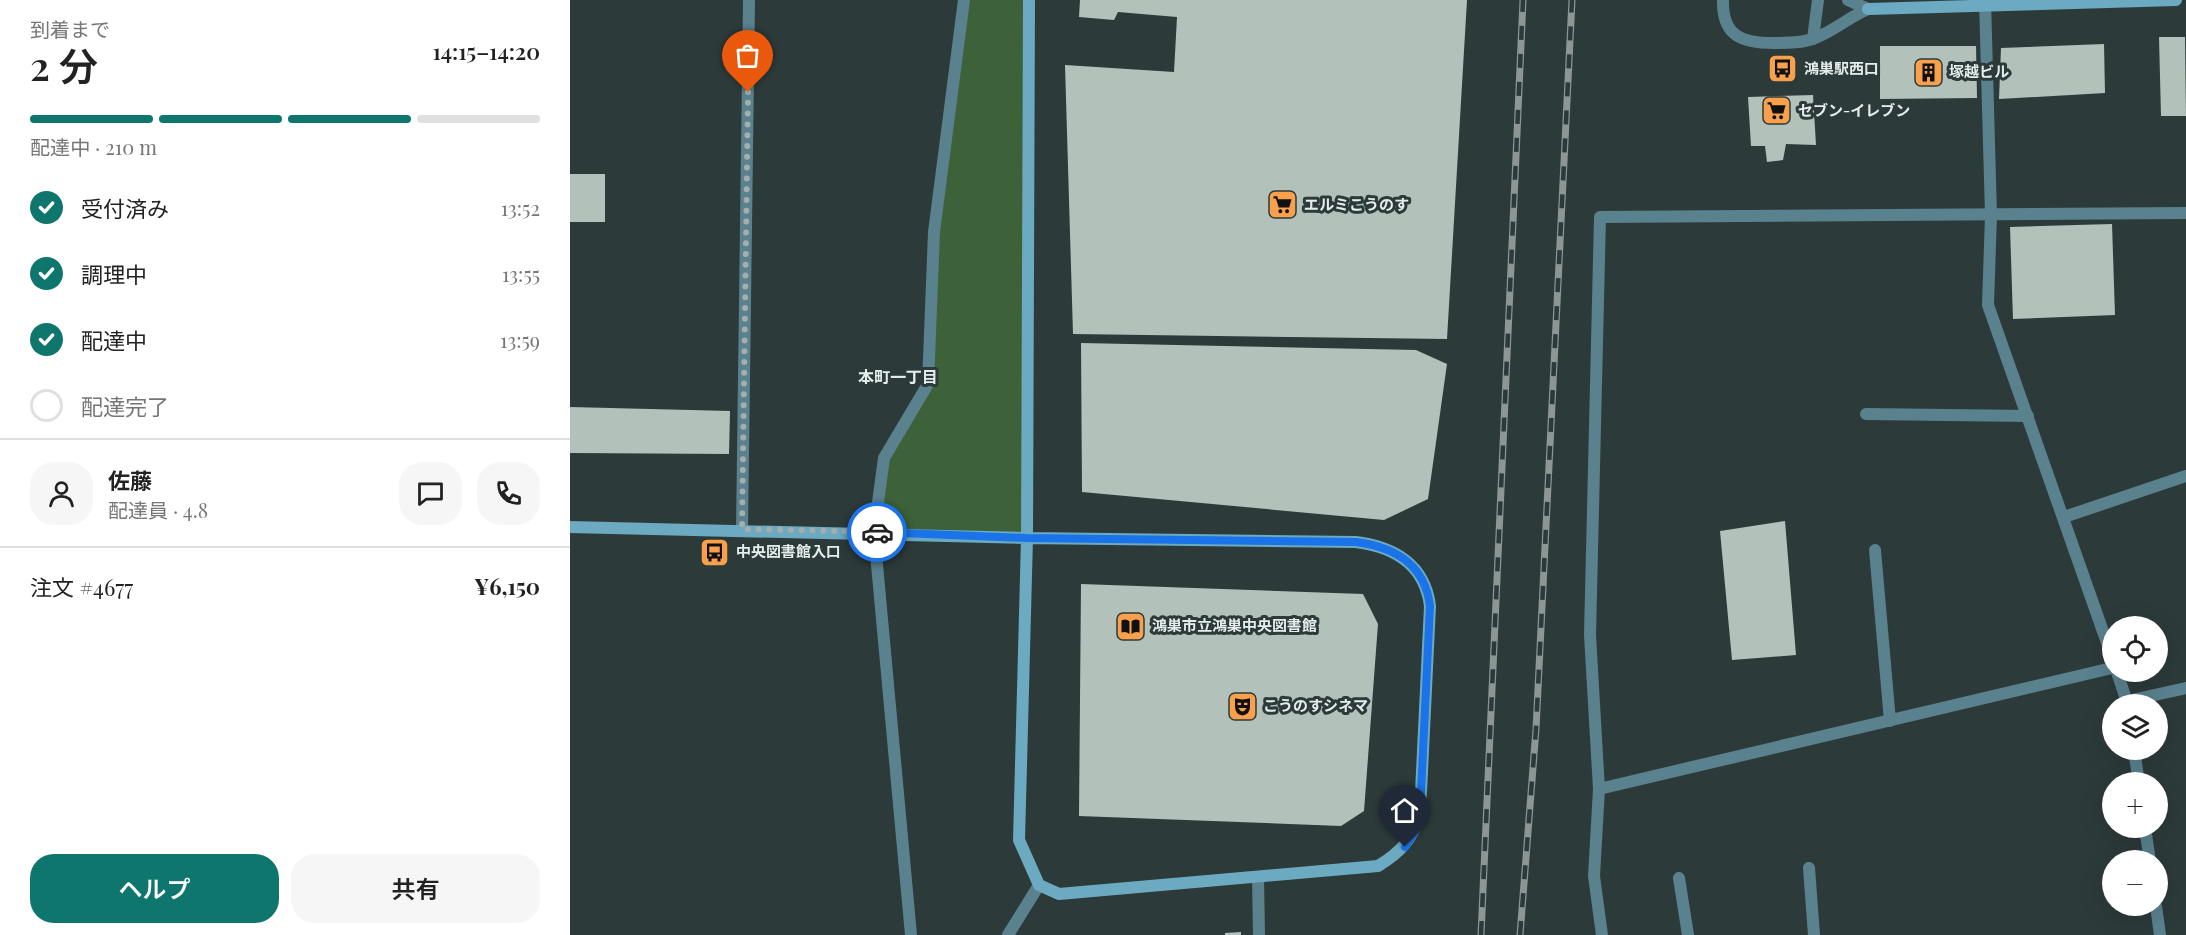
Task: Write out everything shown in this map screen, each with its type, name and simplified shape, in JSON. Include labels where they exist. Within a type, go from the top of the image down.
[{"type":"street","points":[[742,529],[749,0]]},
{"type":"street","points":[[911,935],[874,532],[884,458],[928,384],[934,232],[964,0]]},
{"type":"street","points":[[570,527],[874,532],[1027,538],[1356,542],[1373,544],[1400,554],[1420,575],[1428,590],[1430,606],[1420,813],[1416,830],[1405,847],[1378,866],[1059,894],[1039,885],[1019,840],[1027,538],[1029,0]]},
{"type":"street","points":[[1723,0],[1723,9],[1730,26],[1739,39],[1749,43],[1814,39],[1851,15],[1868,9],[1985,3],[2176,0]]},
{"type":"street","points":[[1814,39],[1818,0]]},
{"type":"street","points":[[1848,0],[1868,9]]},
{"type":"street","points":[[1985,3],[1990,215],[1988,305],[2102,628]]},
{"type":"street","points":[[1602,935],[1594,876],[1599,789],[1590,635],[1600,217],[2186,213]]},
{"type":"street","points":[[1866,414],[2028,416]]},
{"type":"street","points":[[2064,517],[2186,476]]},
{"type":"street","points":[[1875,550],[1890,721]]},
{"type":"street","points":[[1599,789],[2102,670]]},
{"type":"street","points":[[2162,694],[2186,688]]},
{"type":"street","points":[[1809,868],[1814,935]]},
{"type":"street","points":[[1258,877],[1259,935]]},
{"type":"street","points":[[1679,878],[1688,935]]},
{"type":"street","points":[[1008,935],[1039,885]]},
{"type":"street","points":[[2157,916],[2160,935]]},
{"type":"green space","points":[[964,0],[1029,0],[1027,538],[874,532],[884,458],[928,384],[934,232]]},
{"type":"building","points":[[1080,0],[1467,0],[1447,339],[1073,334],[1065,65],[1174,72],[1177,17],[1118,12],[1114,20],[1079,17]]},
{"type":"building","points":[[2159,37],[2185,37],[2186,116],[2161,116]]},
{"type":"building","points":[[2104,44],[2105,93],[1999,99],[2001,48]]},
{"type":"building","name":"塚越ビル","points":[[1880,46],[1976,46],[1977,98],[1880,99]]},
{"type":"building","points":[[1813,95],[1816,145],[1786,144],[1783,160],[1767,162],[1765,146],[1751,146],[1748,97]]},
{"type":"building","points":[[570,174],[605,174],[605,222],[570,222]]},
{"type":"building","points":[[2112,224],[2115,315],[2013,319],[2010,227]]},
{"type":"building","points":[[1081,343],[1416,350],[1447,364],[1428,499],[1384,520],[1082,492]]},
{"type":"building","points":[[570,407],[730,411],[729,454],[570,453]]},
{"type":"building","points":[[1785,521],[1796,655],[1732,660],[1720,531]]},
{"type":"building","points":[[1081,584],[1363,594],[1378,624],[1364,811],[1341,826],[1079,816]]},
{"type":"building","points":[[1241,932],[1241,935],[1225,935],[1225,933]]},
{"type":"railway","points":[[1481,935],[1523,0]]},
{"type":"railway","points":[[1520,935],[1536,729],[1572,0]]},
{"type":"way so far","points":[[748,92],[742,529],[877,532]]},
{"type":"place","name":"鴻巣駅西口","points":[[1783,69]]},
{"type":"place","name":"塚越ビル","points":[[1928,72]]},
{"type":"place","name":"セブン-イレブン","points":[[1777,111]]},
{"type":"place","name":"エルミこうのす","points":[[1283,205]]},
{"type":"place","name":"中央図書館入口","points":[[715,552]]},
{"type":"place","name":"鴻巣市立鴻巣中央図書館","points":[[1131,626]]},
{"type":"place","name":"こうのすシネマ","points":[[1242,706]]},
{"type":"district","name":"本町一丁目","points":[[898,377]]},
{"type":"route","points":[[877,532],[1027,538],[1356,542],[1388,548],[1400,554],[1420,575],[1428,590],[1430,606],[1420,813],[1416,830],[1405,847]]}]
